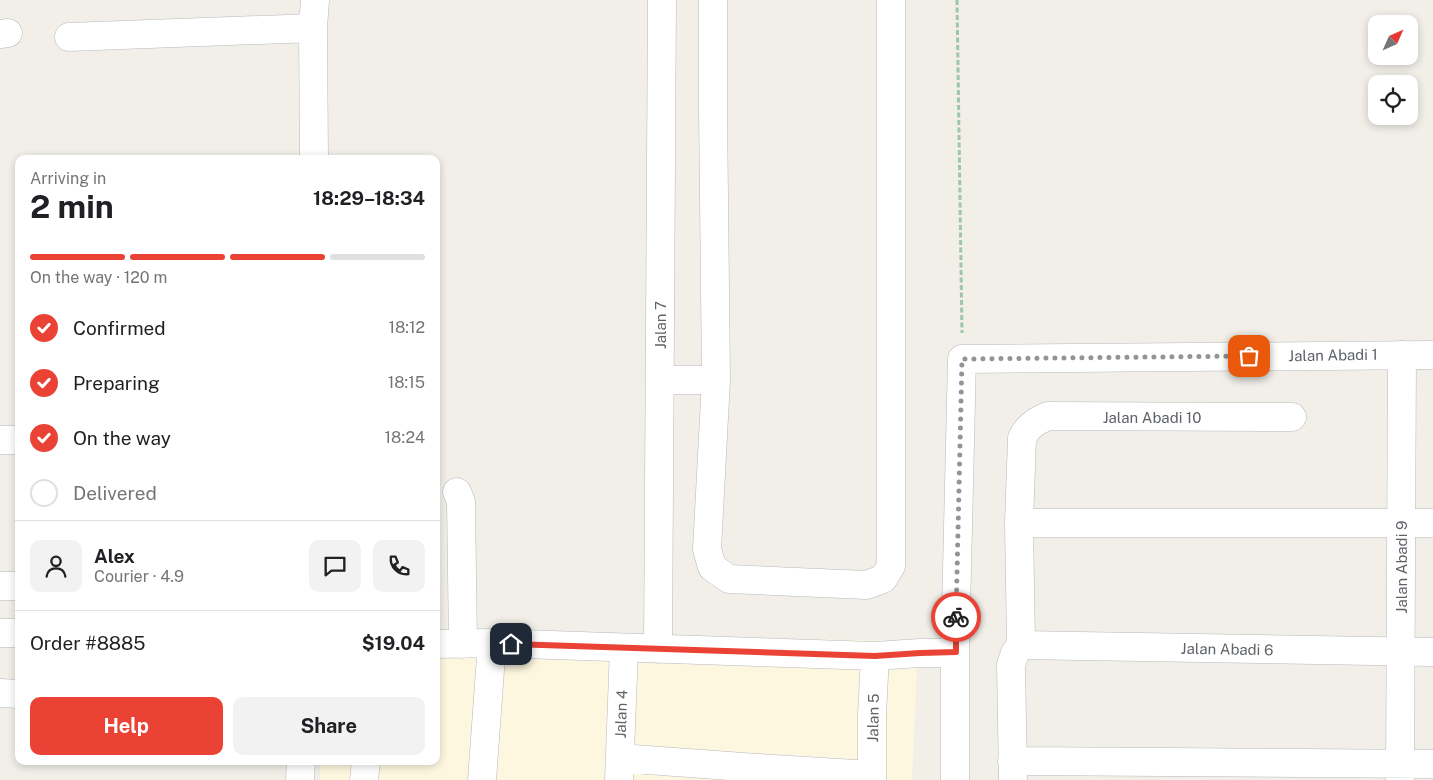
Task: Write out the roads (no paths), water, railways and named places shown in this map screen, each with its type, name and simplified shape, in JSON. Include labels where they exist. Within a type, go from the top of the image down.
[{"type":"street","points":[[314,155],[313,28],[315,0]]},
{"type":"street","name":"Jalan 7","points":[[658,649],[662,0]]},
{"type":"street","points":[[713,0],[716,380],[707,549],[712,567],[729,579],[866,585],[883,579],[891,566],[892,0]]},
{"type":"street","points":[[69,37],[313,28]]},
{"type":"street","name":"Jalan Abadi 1","points":[[956,652],[962,359],[1433,354]]},
{"type":"street","name":"Jalan Abadi 9","points":[[1400,772],[1402,355]]},
{"type":"street","points":[[660,380],[716,380]]},
{"type":"street","name":"Jalan Abadi 10","points":[[1019,523],[1022,438],[1027,429],[1036,421],[1048,416],[1292,417]]},
{"type":"street","points":[[0,440],[15,440]]},
{"type":"street","points":[[456,492],[461,502],[450,644],[875,656],[956,652],[955,780]]},
{"type":"street","points":[[1433,523],[1019,523],[1021,645],[1015,653],[1011,665],[1012,771],[1400,772],[1433,764]]},
{"type":"street","points":[[0,586],[15,586]]},
{"type":"street","points":[[0,633],[15,633]]},
{"type":"street","points":[[482,780],[492,644]]},
{"type":"street","name":"Jalan Abadi 6","points":[[1021,645],[1433,652]]},
{"type":"street","name":"Jalan 4","points":[[619,769],[624,648]]},
{"type":"street","name":"Jalan 5","points":[[872,777],[875,656]]},
{"type":"street","points":[[0,693],[15,694]]},
{"type":"street","points":[[300,780],[301,765]]},
{"type":"street","points":[[364,780],[366,765]]},
{"type":"street","points":[[619,769],[872,777]]}]
